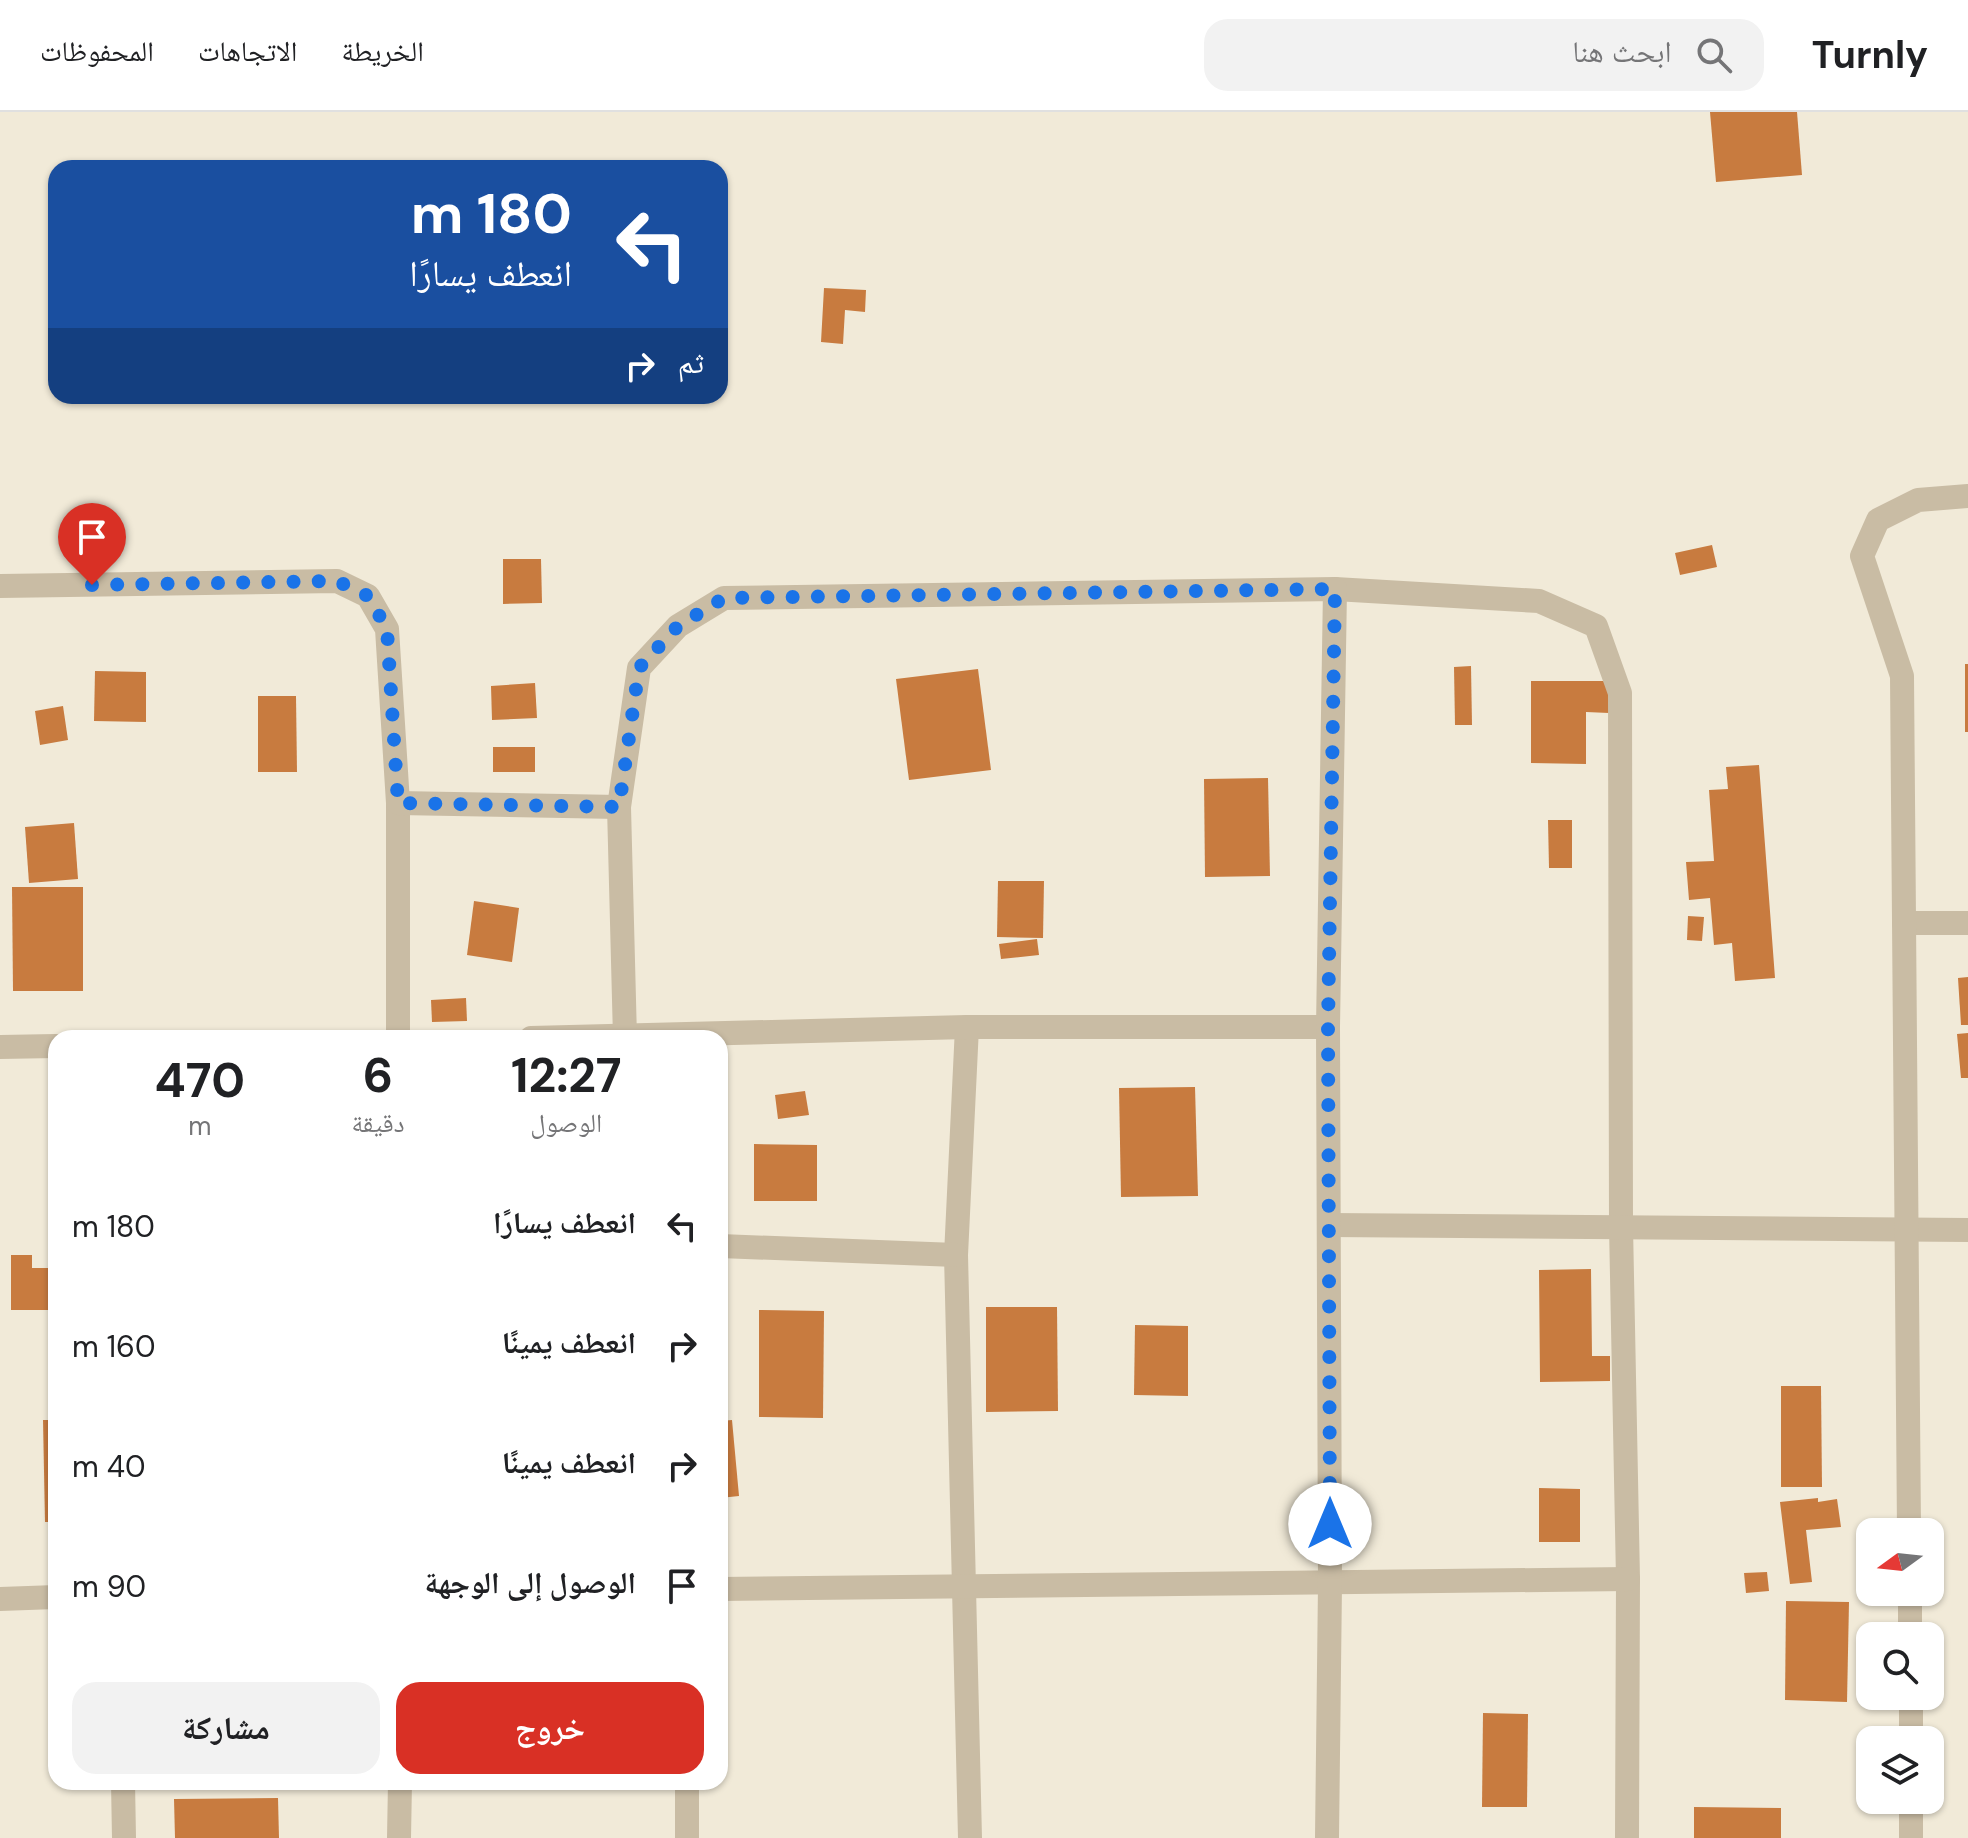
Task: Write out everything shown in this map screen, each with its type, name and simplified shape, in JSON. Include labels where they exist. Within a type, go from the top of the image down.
[{"type":"street","points":[[1909,1518],[1902,676],[1862,556],[1878,520],[1918,500],[1968,496]]},
{"type":"street","points":[[0,586],[337,581],[368,596],[387,629],[398,803],[398,1030]]},
{"type":"street","points":[[1327,1838],[1330,1584],[1328,1027],[1335,589]]},
{"type":"street","points":[[625,1030],[619,807],[639,668],[678,626],[724,598],[1335,589],[1539,601],[1596,626],[1620,693],[1621,1226],[1628,1579],[1627,1838]]},
{"type":"street","points":[[398,803],[619,807]]},
{"type":"street","points":[[1904,923],[1968,923]]},
{"type":"street","points":[[728,1034],[967,1027],[1328,1027]]},
{"type":"street","points":[[967,1027],[956,1255],[970,1838]]},
{"type":"street","points":[[0,1047],[48,1046]]},
{"type":"street","points":[[1329,1225],[1968,1230]]},
{"type":"street","points":[[728,1246],[956,1255]]},
{"type":"street","points":[[728,1589],[1628,1579]]},
{"type":"street","points":[[0,1599],[48,1597]]},
{"type":"street","points":[[123,1790],[124,1838]]},
{"type":"street","points":[[399,1838],[400,1790]]},
{"type":"street","points":[[687,1790],[687,1838]]},
{"type":"street","points":[[1911,1814],[1911,1838]]},
{"type":"building","points":[[1710,112],[1797,112],[1802,175],[1716,182]]},
{"type":"building","points":[[824,288],[866,290],[865,312],[845,310],[843,344],[821,342]]},
{"type":"building","points":[[1712,545],[1717,567],[1680,575],[1675,553]]},
{"type":"building","points":[[503,559],[541,559],[542,603],[503,604]]},
{"type":"building","points":[[1965,664],[1968,664],[1968,732],[1965,732]]},
{"type":"building","points":[[1471,666],[1472,725],[1455,725],[1454,667]]},
{"type":"building","points":[[978,669],[991,770],[909,780],[896,679]]},
{"type":"building","points":[[95,671],[146,672],[146,722],[94,721]]},
{"type":"building","points":[[1531,681],[1608,681],[1609,713],[1586,712],[1586,764],[1531,763]]},
{"type":"building","points":[[535,683],[537,718],[492,720],[491,686]]},
{"type":"building","points":[[258,696],[296,696],[297,772],[258,772]]},
{"type":"building","points":[[63,706],[68,740],[40,745],[35,711]]},
{"type":"building","points":[[493,747],[535,747],[535,772],[493,772]]},
{"type":"building","points":[[1759,765],[1775,978],[1735,981],[1732,943],[1714,945],[1710,898],[1689,900],[1686,862],[1714,861],[1709,790],[1728,789],[1726,767]]},
{"type":"building","points":[[1268,778],[1270,876],[1205,877],[1204,779]]},
{"type":"building","points":[[1548,820],[1572,820],[1572,868],[1549,868]]},
{"type":"building","points":[[74,823],[78,879],[29,883],[25,827]]},
{"type":"building","points":[[998,881],[1044,881],[1043,938],[997,937]]},
{"type":"building","points":[[12,887],[83,887],[83,991],[13,991]]},
{"type":"building","points":[[474,901],[519,908],[512,962],[467,955]]},
{"type":"building","points":[[1688,916],[1704,917],[1702,941],[1687,940]]},
{"type":"building","points":[[1037,939],[1039,955],[1001,959],[999,944]]},
{"type":"building","points":[[1968,977],[1968,1025],[1961,1025],[1958,978]]},
{"type":"building","points":[[466,998],[467,1021],[432,1022],[431,1000]]},
{"type":"building","points":[[1968,1033],[1968,1078],[1961,1078],[1957,1034]]},
{"type":"building","points":[[1195,1087],[1198,1196],[1121,1197],[1119,1088]]},
{"type":"building","points":[[805,1091],[809,1115],[778,1119],[775,1095]]},
{"type":"building","points":[[754,1144],[817,1145],[817,1201],[754,1201]]},
{"type":"building","points":[[11,1255],[32,1255],[32,1268],[48,1268],[48,1310],[11,1310]]},
{"type":"building","points":[[1591,1269],[1592,1356],[1610,1356],[1610,1381],[1540,1382],[1539,1270]]},
{"type":"building","points":[[986,1307],[1057,1307],[1058,1411],[986,1412]]},
{"type":"building","points":[[759,1310],[824,1311],[823,1418],[759,1417]]},
{"type":"building","points":[[1135,1325],[1188,1326],[1188,1396],[1134,1395]]},
{"type":"building","points":[[1781,1386],[1821,1386],[1822,1487],[1781,1487]]},
{"type":"building","points":[[43,1420],[48,1420],[48,1522],[45,1522]]},
{"type":"building","points":[[728,1420],[732,1420],[739,1496],[728,1497]]},
{"type":"building","points":[[1539,1488],[1580,1489],[1580,1542],[1539,1542]]},
{"type":"building","points":[[1818,1498],[1818,1502],[1837,1499],[1841,1527],[1806,1530],[1812,1582],[1790,1584],[1780,1502]]},
{"type":"building","points":[[1767,1572],[1769,1591],[1746,1593],[1744,1573]]},
{"type":"building","points":[[1786,1601],[1849,1602],[1847,1702],[1785,1700]]},
{"type":"building","points":[[1483,1713],[1528,1714],[1527,1807],[1482,1807]]},
{"type":"building","points":[[278,1798],[279,1838],[175,1838],[174,1799]]},
{"type":"building","points":[[1694,1807],[1781,1808],[1781,1838],[1694,1838]]},
{"type":"route","points":[[92,585],[337,581],[368,596],[387,629],[398,803],[619,807],[639,668],[678,626],[724,598],[1335,589],[1328,1027],[1330,1524]]}]
